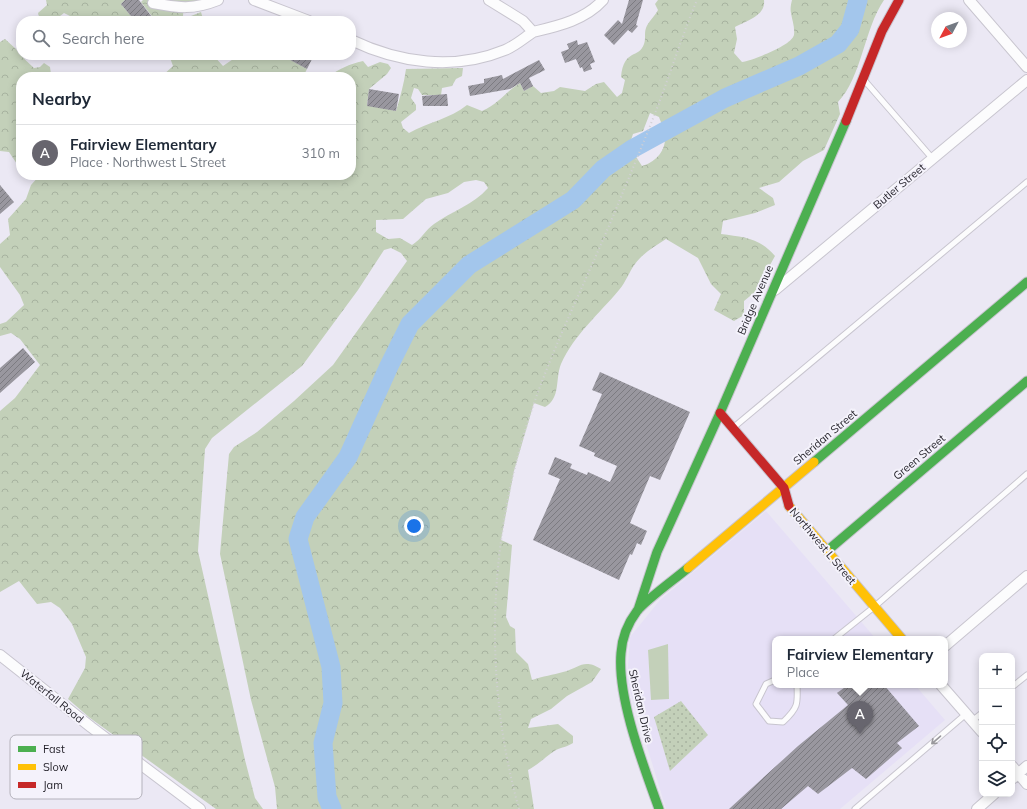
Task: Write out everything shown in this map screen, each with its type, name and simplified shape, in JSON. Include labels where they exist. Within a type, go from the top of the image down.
[{"type":"street","points":[[153,3],[186,9],[200,7],[218,0]]},
{"type":"street","points":[[254,0],[296,16]]},
{"type":"street","points":[[489,0],[523,21],[533,32]]},
{"type":"street","points":[[356,42],[398,58],[425,62],[470,60],[505,50],[533,32],[566,24],[593,10],[603,0]]},
{"type":"street","name":"Bridge Avenue","points":[[638,610],[657,552],[720,413],[864,80],[892,9],[899,0]]},
{"type":"street","points":[[969,0],[1027,67]]},
{"type":"street","name":"Butler Street","points":[[772,292],[1027,80]]},
{"type":"street","name":"Sheridan Street","points":[[638,610],[1027,282]]},
{"type":"street","name":"Green Street","points":[[827,551],[1027,381]]},
{"type":"street","name":"Northwest L Street","points":[[720,413],[784,488],[789,506],[899,636]]},
{"type":"street","points":[[948,643],[1027,576]]},
{"type":"street","name":"Sheridan Drive","points":[[638,610],[631,620],[622,644],[620,667],[621,682],[639,749],[659,809]]},
{"type":"street","name":"Waterfall Road","points":[[0,655],[101,735]]},
{"type":"street","points":[[944,688],[979,729]]},
{"type":"street","name":"Waterfall Road","points":[[142,766],[200,809]]},
{"type":"street","points":[[1015,772],[1027,766]]},
{"type":"street","points":[[1015,774],[1027,784]]},
{"type":"street","points":[[977,809],[991,797]]},
{"type":"lane","points":[[864,80],[932,158]]},
{"type":"lane","points":[[733,428],[1027,182]]},
{"type":"lane","points":[[838,636],[874,607],[1027,474]]},
{"type":"lane","points":[[1015,685],[1027,675]]},
{"type":"lane","points":[[772,681],[766,684],[756,704],[769,721],[783,722],[793,713],[798,704],[797,688]]},
{"type":"lane","points":[[855,809],[969,718],[979,714]]},
{"type":"path","points":[[519,809],[504,742],[496,665],[496,588],[504,523],[517,459],[534,403],[654,115],[697,0]]},
{"type":"shaded area","points":[[766,511],[873,636],[772,636],[772,688],[918,688],[945,720],[840,809],[666,809],[627,681],[630,637],[660,600]]},
{"type":"green space","points":[[46,0],[125,0],[121,4],[131,16],[70,16],[64,13],[60,16],[39,16],[38,13],[47,5]]},
{"type":"green space","points":[[143,0],[206,0],[184,4],[183,16],[152,16],[141,2]]},
{"type":"green space","points":[[658,0],[764,0],[764,6],[759,14],[735,27],[737,39],[734,53],[742,62],[771,52],[786,44],[791,39],[794,35],[791,10],[792,0],[884,0],[877,12],[852,80],[846,92],[838,102],[840,114],[824,150],[803,161],[779,182],[759,188],[773,198],[775,205],[755,213],[723,221],[721,234],[751,239],[763,245],[775,256],[755,292],[744,301],[744,315],[734,321],[714,310],[721,294],[711,284],[698,258],[666,239],[649,250],[638,260],[621,287],[587,325],[566,353],[559,370],[556,393],[550,403],[545,407],[534,403],[514,471],[501,540],[512,545],[506,617],[510,626],[515,629],[516,652],[528,664],[532,680],[586,664],[590,664],[601,669],[592,682],[567,696],[551,709],[531,719],[528,728],[558,724],[573,736],[573,743],[556,750],[528,770],[534,809],[277,809],[275,787],[251,700],[220,554],[229,454],[234,447],[257,432],[294,401],[333,365],[407,261],[401,253],[391,248],[384,250],[358,290],[302,366],[212,438],[205,449],[198,551],[245,760],[255,798],[263,809],[216,809],[142,756],[142,735],[114,735],[90,718],[68,699],[85,668],[86,657],[72,624],[60,608],[51,602],[37,604],[19,581],[0,592],[0,411],[15,398],[40,365],[20,339],[11,333],[0,336],[0,324],[6,322],[24,305],[20,295],[0,267],[0,244],[10,235],[8,219],[26,199],[31,185],[36,180],[356,180],[356,72],[336,72],[344,67],[363,61],[368,67],[380,62],[388,64],[391,68],[387,74],[369,89],[367,105],[396,111],[406,69],[463,68],[462,76],[456,79],[452,86],[442,88],[441,95],[422,95],[418,89],[414,88],[411,98],[416,105],[416,110],[401,122],[403,128],[409,133],[453,114],[467,105],[482,111],[493,105],[520,83],[524,91],[533,86],[541,93],[554,91],[560,87],[585,91],[596,84],[604,82],[617,97],[622,93],[625,80],[621,77],[625,62],[628,58],[642,49],[645,42],[646,28],[658,10],[655,4]],"holes":[[[650,113],[659,117],[665,133],[665,144],[655,160],[642,166],[629,146],[633,134],[643,131]],[[476,180],[484,182],[488,188],[482,194],[434,224],[412,245],[400,238],[388,239],[376,232],[376,220],[403,219],[426,199],[448,193],[464,182]]]},
{"type":"green space","points":[[201,12],[202,16],[191,16]]},
{"type":"green space","points":[[5,39],[16,49],[16,60],[25,60],[34,68],[40,67],[44,63],[50,67],[51,72],[16,72],[16,162],[9,152],[0,151],[0,42]]},
{"type":"green space","points":[[171,60],[218,60],[223,66],[232,60],[290,60],[307,69],[306,72],[166,72],[173,66]]},
{"type":"green space","points":[[668,644],[669,699],[651,700],[648,650]]},
{"type":"green space","points":[[681,701],[708,735],[670,771],[654,717]]},
{"type":"building","points":[[125,0],[139,0],[151,16],[131,16],[121,4]]},
{"type":"building","points":[[629,0],[643,0],[636,25],[638,26],[632,33],[628,30],[614,45],[604,35],[618,20],[622,24]]},
{"type":"building","points":[[577,40],[578,45],[587,42],[595,62],[590,64],[592,69],[584,72],[582,67],[580,68],[576,59],[565,63],[561,52],[569,49],[567,44]]},
{"type":"building","points":[[290,60],[312,60],[307,69]]},
{"type":"building","points":[[539,60],[545,70],[529,78],[533,86],[524,91],[520,83],[510,89],[470,96],[468,86],[484,83],[484,79],[502,75],[503,79]]},
{"type":"building","points":[[369,89],[399,94],[396,111],[367,106]]},
{"type":"building","points":[[447,94],[448,106],[423,106],[422,96]]},
{"type":"building","points":[[0,185],[14,202],[0,214]]},
{"type":"building","points":[[23,348],[35,362],[0,393],[0,368]]},
{"type":"building","points":[[600,372],[690,412],[660,480],[650,476],[630,523],[647,531],[641,545],[637,543],[632,555],[630,554],[619,580],[533,540],[560,479],[548,474],[555,457],[572,464],[570,468],[587,475],[588,472],[610,482],[617,466],[594,456],[595,453],[579,446],[602,394],[592,390]]},
{"type":"building","points":[[844,688],[887,688],[919,726],[897,743],[902,748],[866,779],[852,768],[818,794],[808,786],[781,809],[729,809],[798,746],[848,705],[837,693]]},
{"type":"waterway","points":[[332,809],[327,797],[323,743],[333,703],[331,667],[298,539],[305,517],[348,457],[389,366],[410,324],[469,265],[573,200],[603,169],[632,149],[725,98],[799,66],[838,44],[850,29],[858,0]]},
{"type":"traffic: fast","points":[[638,610],[657,552],[720,413],[846,121]]},
{"type":"traffic: fast","points":[[814,462],[1027,282]]},
{"type":"traffic: fast","points":[[827,551],[1027,381]]},
{"type":"traffic: fast","points":[[659,809],[639,753],[627,711],[621,671],[621,653],[626,631],[637,611],[654,595],[688,568]]},
{"type":"traffic: slow","points":[[688,568],[814,462]]},
{"type":"traffic: slow","points":[[789,506],[899,636]]},
{"type":"traffic: jam","points":[[846,121],[882,31],[899,0]]},
{"type":"traffic: jam","points":[[720,413],[784,488],[789,506]]},
{"type":"place","name":"Fairview Elementary","points":[[860,734]]}]
